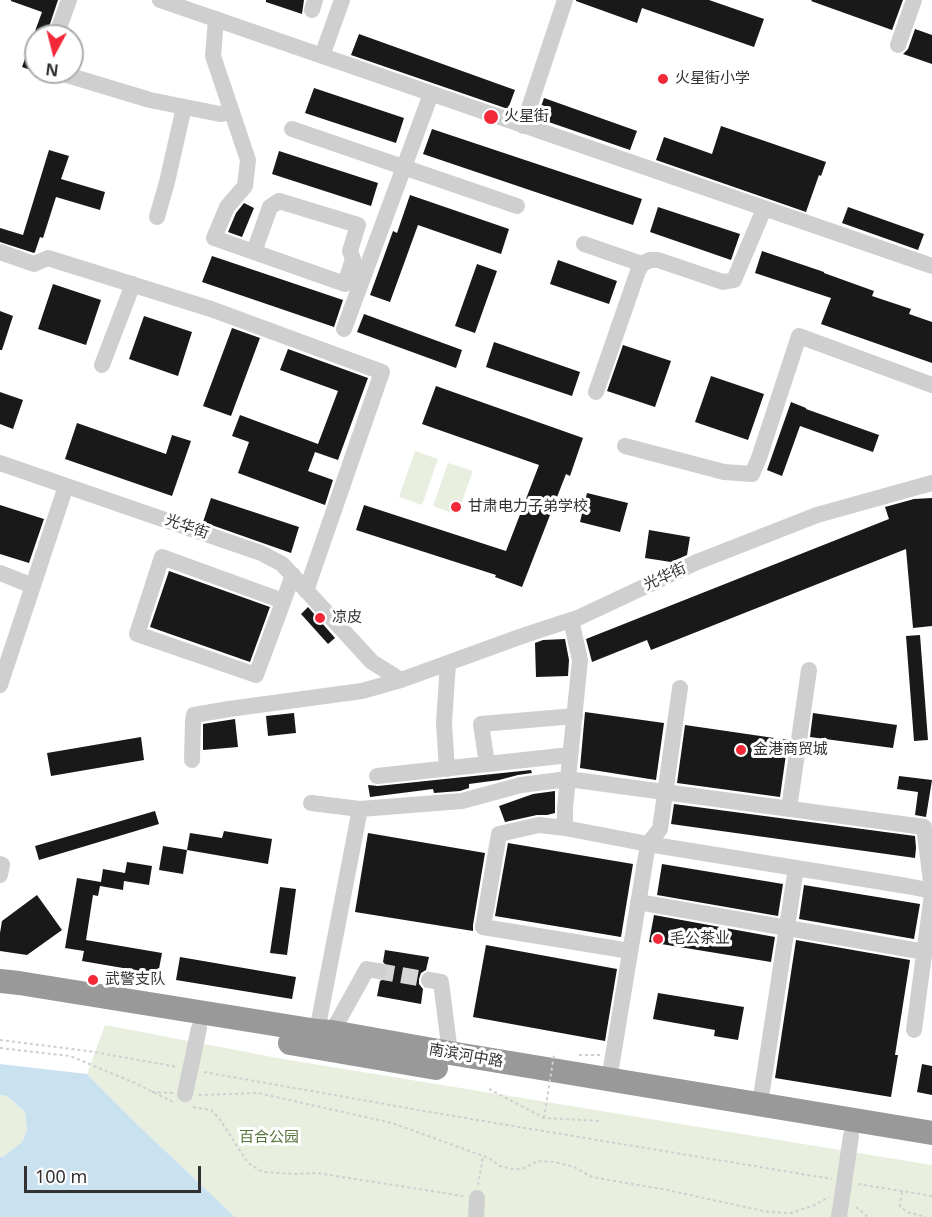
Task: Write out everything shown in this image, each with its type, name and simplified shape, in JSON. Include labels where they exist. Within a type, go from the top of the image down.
[{"type":"highway","name":"南滨河中路","points":[[0,981],[325,1037],[851,1136],[932,1149]]},
{"type":"highway","name":"南滨河中路","points":[[0,998],[199,1028],[325,1037],[450,1053],[932,1132]]},
{"type":"street","points":[[60,24],[69,0]]},
{"type":"street","points":[[160,0],[932,266]]},
{"type":"street","points":[[322,56],[342,0]]},
{"type":"street","points":[[523,126],[565,0]]},
{"type":"street","points":[[898,45],[914,0]]},
{"type":"street","points":[[216,19],[213,56],[248,160],[245,186],[227,207],[214,238],[345,284],[352,259],[350,251],[358,225],[279,201],[270,207],[254,252]]},
{"type":"street","points":[[84,80],[150,100],[220,114],[232,112]]},
{"type":"street","points":[[344,329],[431,94]]},
{"type":"street","points":[[157,217],[184,107]]},
{"type":"street","points":[[292,129],[517,206]]},
{"type":"street","points":[[596,392],[642,264],[650,260],[658,260],[723,282],[734,280],[764,209]]},
{"type":"street","points":[[584,244],[642,264]]},
{"type":"street","points":[[0,252],[34,264],[48,258],[133,284],[211,309],[382,372],[306,591]]},
{"type":"street","points":[[102,365],[133,284]]},
{"type":"street","points":[[625,446],[724,472],[752,474],[799,336],[932,385]]},
{"type":"street","name":"光华街","points":[[0,463],[261,553],[282,564],[372,662],[401,680]]},
{"type":"street","name":"光华街","points":[[192,760],[194,716],[362,691],[401,680],[525,634],[580,617],[697,562],[817,515],[932,483]]},
{"type":"street","points":[[0,685],[4,660],[33,586],[66,486]]},
{"type":"street","points":[[283,602],[162,557],[136,634],[256,675],[283,602],[292,575]]},
{"type":"street","points":[[0,573],[33,586]]},
{"type":"street","points":[[566,828],[565,808],[580,660],[571,620]]},
{"type":"street","points":[[447,769],[444,723],[448,663]]},
{"type":"street","points":[[789,809],[809,670]]},
{"type":"street","points":[[609,1080],[648,844],[660,830],[680,688]]},
{"type":"street","points":[[487,764],[481,724],[574,716]]},
{"type":"street","points":[[377,776],[570,755]]},
{"type":"street","points":[[311,803],[360,809],[462,801],[521,785],[568,779],[924,827],[930,858],[932,891],[914,1030]]},
{"type":"street","points":[[325,1037],[360,809]]},
{"type":"street","points":[[630,951],[483,927],[499,834],[539,825],[566,828],[648,844],[932,891]]},
{"type":"street","points":[[0,864],[2,865],[0,875]]},
{"type":"street","points":[[760,1104],[796,868]]},
{"type":"street","points":[[639,902],[925,952]]},
{"type":"street","points":[[325,1037],[367,969],[378,971]]},
{"type":"street","points":[[429,980],[441,982],[450,1053]]},
{"type":"street","points":[[186,1102],[199,1028]]},
{"type":"street","points":[[839,1217],[851,1136]]},
{"type":"street","points":[[476,1217],[477,1198]]},
{"type":"path","points":[[0,1040],[88,1051],[447,1115],[932,1196]]},
{"type":"path","points":[[0,1048],[70,1056],[135,1083],[172,1103],[186,1102],[201,1095],[258,1093],[392,1123],[489,1158],[500,1166],[522,1169],[538,1161],[555,1162],[574,1167],[592,1177],[667,1190],[768,1212],[791,1213],[815,1205],[830,1197],[844,1182]]},
{"type":"path","points":[[544,1118],[554,1055]]},
{"type":"path","points":[[578,1055],[613,1056]]},
{"type":"path","points":[[489,1089],[544,1118],[600,1121]]},
{"type":"path","points":[[152,1092],[211,1110],[219,1118],[248,1163],[263,1172],[317,1173],[477,1198],[483,1156]]},
{"type":"path","points":[[844,1182],[850,1202],[868,1217]]},
{"type":"path","points":[[902,1191],[900,1206],[907,1212],[926,1217]]},
{"type":"green space","points":[[415,451],[438,459],[422,505],[399,497]]},
{"type":"green space","points":[[448,463],[473,471],[457,515],[433,506]]},
{"type":"green space","name":"百合公园","points":[[105,1025],[283,1059],[932,1165],[932,1217],[235,1217],[87,1074]]},
{"type":"green space","points":[[0,1095],[7,1096],[25,1112],[27,1130],[22,1142],[0,1157]]},
{"type":"water","points":[[0,1064],[87,1074],[235,1217],[0,1217],[0,1157],[22,1142],[27,1130],[25,1112],[7,1096],[0,1095]]},
{"type":"building","points":[[58,0],[50,24],[38,24],[42,12],[11,1]]},
{"type":"building","points":[[266,0],[304,0],[302,14],[266,2]]},
{"type":"building","points":[[576,0],[709,0],[764,19],[754,47],[642,8],[637,23]]},
{"type":"building","points":[[812,0],[903,0],[892,30]]},
{"type":"building","points":[[915,29],[932,35],[932,64],[903,54],[908,49]]},
{"type":"building","points":[[359,34],[515,90],[508,109],[351,55]]},
{"type":"building","points":[[314,88],[404,118],[396,143],[305,113]]},
{"type":"building","points":[[544,98],[637,131],[630,150],[537,118]]},
{"type":"building","points":[[721,126],[826,162],[806,212],[656,160],[664,137],[712,154]]},
{"type":"building","points":[[432,129],[642,199],[633,225],[423,154]]},
{"type":"building","points":[[49,150],[69,156],[61,179],[105,192],[100,210],[56,197],[43,238],[40,237],[34,253],[0,242],[0,228],[23,235]]},
{"type":"building","points":[[279,151],[378,183],[371,206],[272,174]]},
{"type":"building","points":[[410,195],[509,229],[501,254],[418,225],[390,302],[370,295],[393,231],[397,233]]},
{"type":"building","points":[[244,203],[254,208],[242,237],[228,232],[236,213]]},
{"type":"building","points":[[658,207],[740,234],[731,260],[650,232]]},
{"type":"building","points":[[848,207],[924,234],[918,250],[842,223]]},
{"type":"building","points":[[762,251],[874,291],[872,296],[911,309],[909,314],[932,322],[932,363],[821,324],[831,298],[755,273]]},
{"type":"building","points":[[212,256],[343,300],[334,327],[202,282]]},
{"type":"building","points":[[558,260],[617,281],[609,304],[550,284]]},
{"type":"building","points":[[477,264],[497,271],[475,333],[455,326]]},
{"type":"building","points":[[53,284],[101,300],[86,345],[38,329]]},
{"type":"building","points":[[0,311],[13,316],[2,350],[0,350]]},
{"type":"building","points":[[364,314],[462,350],[456,368],[357,332]]},
{"type":"building","points":[[144,316],[192,332],[178,376],[129,359]]},
{"type":"building","points":[[232,328],[260,338],[231,416],[203,406]]},
{"type":"building","points":[[494,342],[580,372],[572,396],[486,367]]},
{"type":"building","points":[[623,345],[671,361],[655,407],[607,391]]},
{"type":"building","points":[[288,349],[368,378],[338,460],[315,452],[308,471],[333,480],[325,505],[238,473],[249,442],[232,436],[240,415],[318,444],[338,391],[280,370]]},
{"type":"building","points":[[711,376],[764,394],[748,440],[695,422]]},
{"type":"building","points":[[436,386],[583,438],[570,476],[566,474],[522,587],[495,577],[496,575],[356,530],[364,505],[506,551],[539,465],[422,424]]},
{"type":"building","points":[[0,392],[23,400],[13,429],[0,424]]},
{"type":"building","points":[[791,402],[879,435],[873,452],[800,426],[782,476],[767,470]]},
{"type":"building","points":[[77,423],[166,454],[172,435],[191,441],[172,496],[65,459]]},
{"type":"building","points":[[587,493],[628,503],[620,532],[580,522]]},
{"type":"building","points":[[211,498],[299,527],[291,553],[203,522]]},
{"type":"building","points":[[932,498],[932,626],[913,628],[906,549],[651,650],[647,640],[592,662],[586,639],[889,519],[885,507],[914,499]]},
{"type":"building","points":[[0,505],[44,519],[29,563],[0,554]]},
{"type":"building","points":[[649,530],[690,537],[687,555],[671,562],[645,558]]},
{"type":"building","points":[[169,571],[270,607],[250,662],[150,627]]},
{"type":"building","points":[[308,607],[335,638],[328,644],[301,614]]},
{"type":"building","points":[[920,635],[928,740],[914,741],[906,636]]},
{"type":"building","points":[[565,639],[569,660],[568,676],[536,677],[535,643],[543,640]]},
{"type":"building","points":[[585,712],[664,723],[656,780],[580,768]]},
{"type":"building","points":[[294,713],[296,733],[268,736],[266,716]]},
{"type":"building","points":[[813,713],[897,725],[893,748],[810,737]]},
{"type":"building","points":[[235,719],[238,747],[203,750],[203,724]]},
{"type":"building","points":[[685,725],[788,740],[780,797],[677,783]]},
{"type":"building","points":[[141,737],[144,760],[51,776],[47,753]]},
{"type":"building","points":[[531,770],[532,773],[469,784],[469,788],[460,791],[434,793],[433,789],[370,797],[368,785],[378,786]]},
{"type":"building","points":[[899,776],[932,780],[926,817],[915,815],[918,792],[897,789]]},
{"type":"building","points":[[555,791],[555,813],[505,822],[499,806],[533,794]]},
{"type":"building","points":[[674,804],[915,836],[915,858],[671,824]]},
{"type":"building","points":[[155,811],[159,824],[39,860],[35,846]]},
{"type":"building","points":[[224,831],[272,839],[268,864],[187,850],[190,833],[222,838]]},
{"type":"building","points":[[368,833],[485,853],[473,931],[355,912]]},
{"type":"building","points":[[508,843],[633,864],[621,937],[495,916]]},
{"type":"building","points":[[163,846],[187,850],[183,874],[159,870]]},
{"type":"building","points":[[127,862],[152,866],[149,885],[124,881],[123,890],[100,886],[98,896],[93,895],[86,940],[162,953],[158,974],[82,961],[84,951],[65,948],[77,878],[101,882],[103,869],[125,873]]},
{"type":"building","points":[[662,864],[783,884],[778,916],[657,895]]},
{"type":"building","points":[[804,885],[920,904],[914,939],[799,919]]},
{"type":"building","points":[[280,887],[296,889],[287,955],[270,953]]},
{"type":"building","points":[[37,895],[62,930],[27,955],[0,951],[2,921]]},
{"type":"building","points":[[654,915],[775,937],[771,962],[649,942]]},
{"type":"building","points":[[796,940],[910,960],[895,1055],[898,1055],[891,1097],[775,1078]]},
{"type":"building","points":[[486,945],[617,969],[605,1041],[473,1017]]},
{"type":"building","points":[[385,950],[429,957],[426,970],[421,973],[419,979],[419,984],[423,989],[421,1004],[377,996],[380,981],[386,978],[388,972],[388,967],[383,962]]},
{"type":"building","points":[[180,957],[296,977],[292,999],[176,980]]},
{"type":"building","points":[[658,993],[744,1007],[738,1040],[714,1036],[715,1030],[653,1019]]},
{"type":"building","points":[[922,1064],[932,1066],[932,1095],[917,1092]]},
{"type":"tunnel","points":[[378,971],[429,980]]},
{"type":"place","name":"火星街小学","points":[[663,79]]},
{"type":"place","name":"火星街","points":[[491,117]]},
{"type":"place","name":"甘肃电力子弟学校","points":[[456,507]]},
{"type":"place","name":"凉皮","points":[[320,618]]},
{"type":"place","name":"金港商贸城","points":[[741,750]]},
{"type":"place","name":"毛公茶业","points":[[658,939]]},
{"type":"place","name":"武警支队","points":[[93,980]]}]
